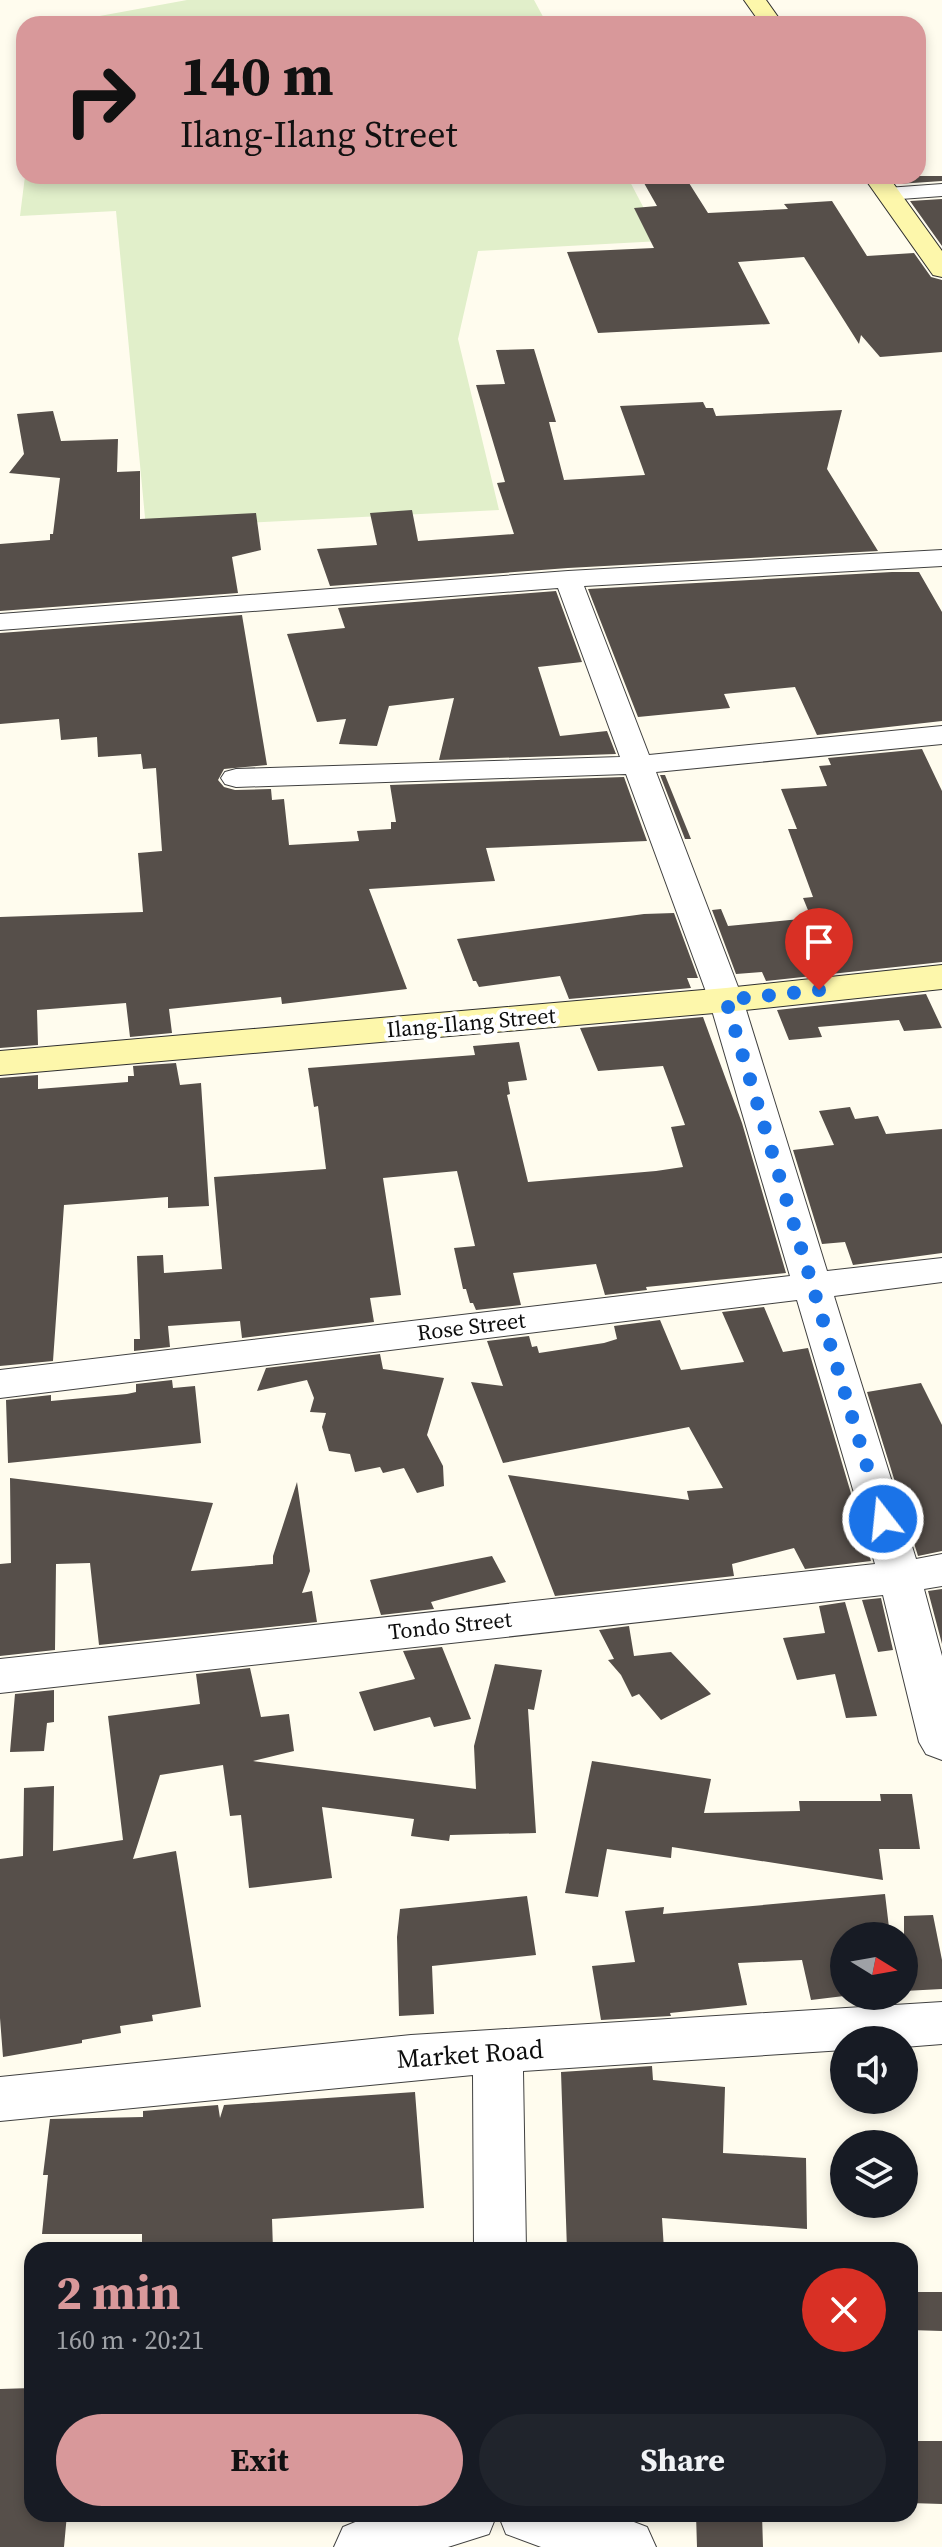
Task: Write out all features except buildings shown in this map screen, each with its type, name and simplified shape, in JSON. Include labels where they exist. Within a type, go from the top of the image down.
[{"type":"main road","points":[[881,185],[942,269]]},
{"type":"main road","name":"Ilang-Ilang Street","points":[[0,1063],[726,1000],[942,977]]},
{"type":"street","points":[[881,185],[942,190]]},
{"type":"street","points":[[0,622],[568,579],[942,558]]},
{"type":"street","points":[[568,579],[726,1000],[900,1577],[942,1742]]},
{"type":"street","points":[[236,778],[638,765],[942,735]]},
{"type":"street","name":"Rose Street","points":[[0,1384],[942,1270]]},
{"type":"street","name":"Tondo Street","points":[[0,1676],[942,1570]]},
{"type":"street","name":"Market Road","points":[[0,2099],[411,2057],[942,2023]]},
{"type":"street","points":[[498,2052],[500,2242]]},
{"type":"street","points":[[363,2547],[435,2522]]},
{"type":"street","points":[[550,2522],[627,2547]]},
{"type":"green space","points":[[187,0],[534,0],[543,16],[100,16]]},
{"type":"green space","points":[[24,184],[631,184],[661,241],[478,251],[458,339],[499,510],[146,528],[116,211],[20,216]]},
{"type":"route","points":[[819,990],[726,1000],[883,1519]]}]
